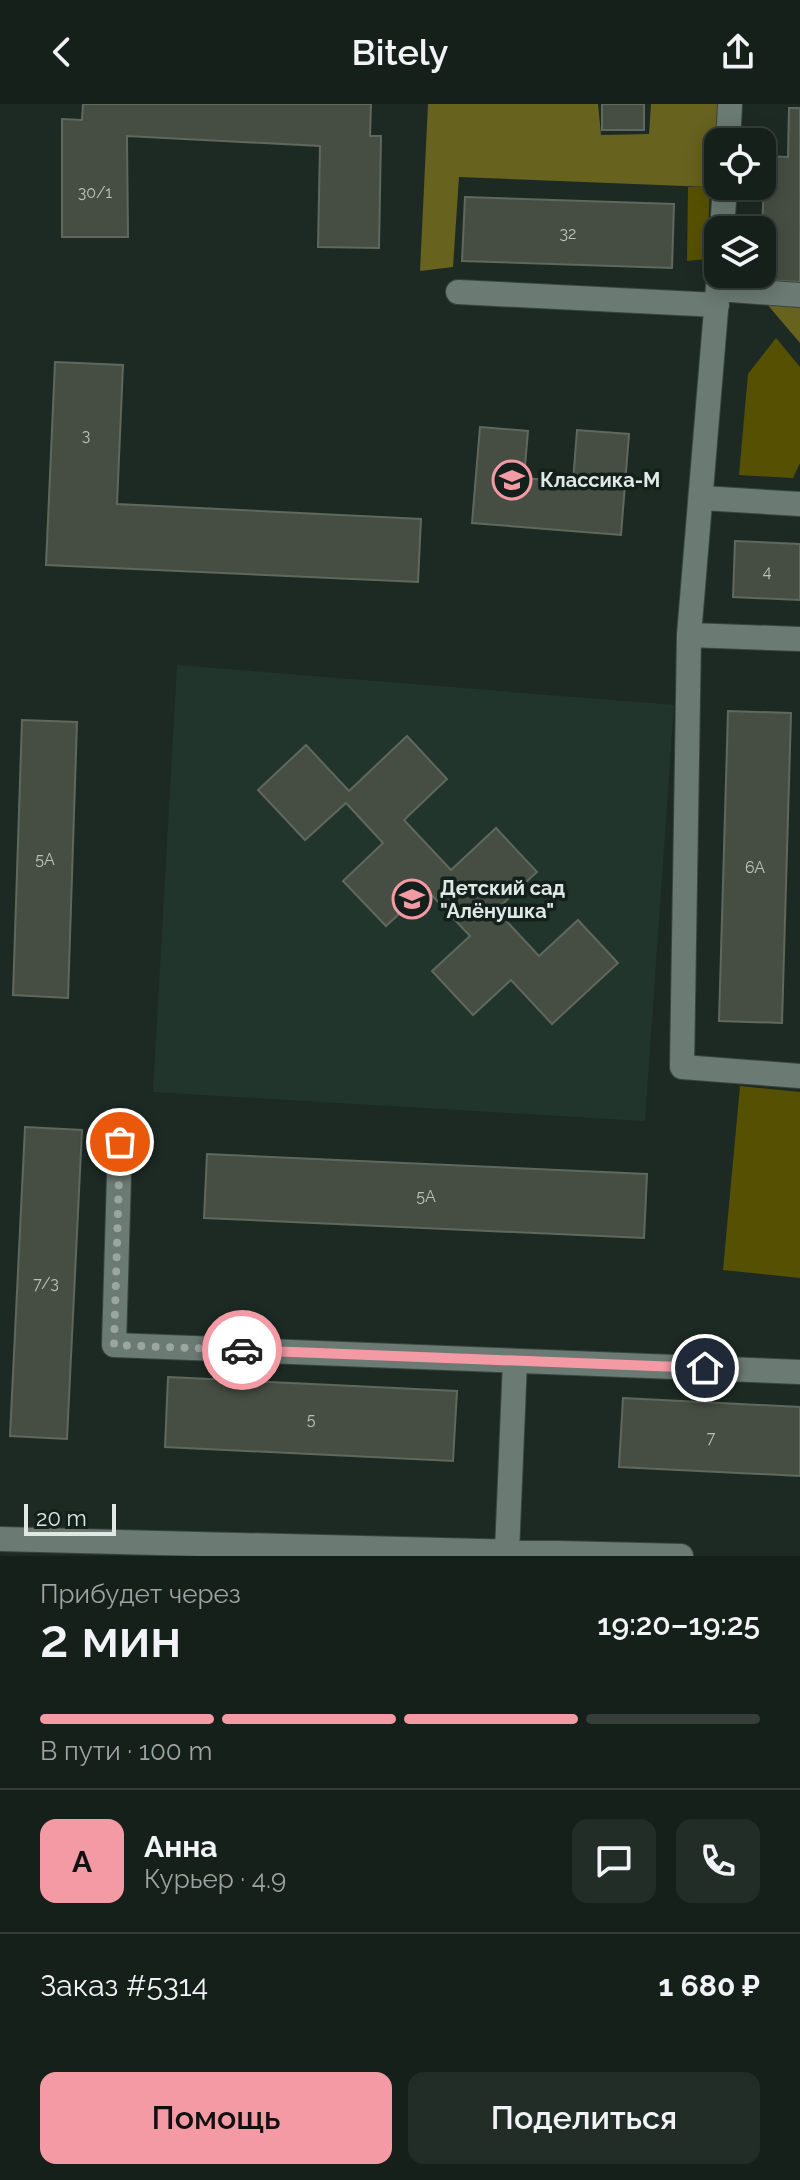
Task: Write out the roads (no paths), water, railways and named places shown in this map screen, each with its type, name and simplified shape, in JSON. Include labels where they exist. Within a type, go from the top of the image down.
[{"type":"street","points":[[729,128],[730,104]]},
{"type":"street","points":[[718,289],[689,635],[682,1067],[800,1076]]},
{"type":"street","points":[[458,292],[718,289],[800,295]]},
{"type":"street","points":[[702,498],[800,504]]},
{"type":"street","points":[[689,635],[800,639]]},
{"type":"street","points":[[120,1142],[114,1345],[800,1372]]},
{"type":"street","points":[[507,1552],[515,1361]]},
{"type":"street","points":[[0,1539],[292,1551],[681,1556]]},
{"type":"place","name":"Классика-М","points":[[512,480]]},
{"type":"place","name":"Детский сад \"Алёнушка\"","points":[[412,899]]}]
